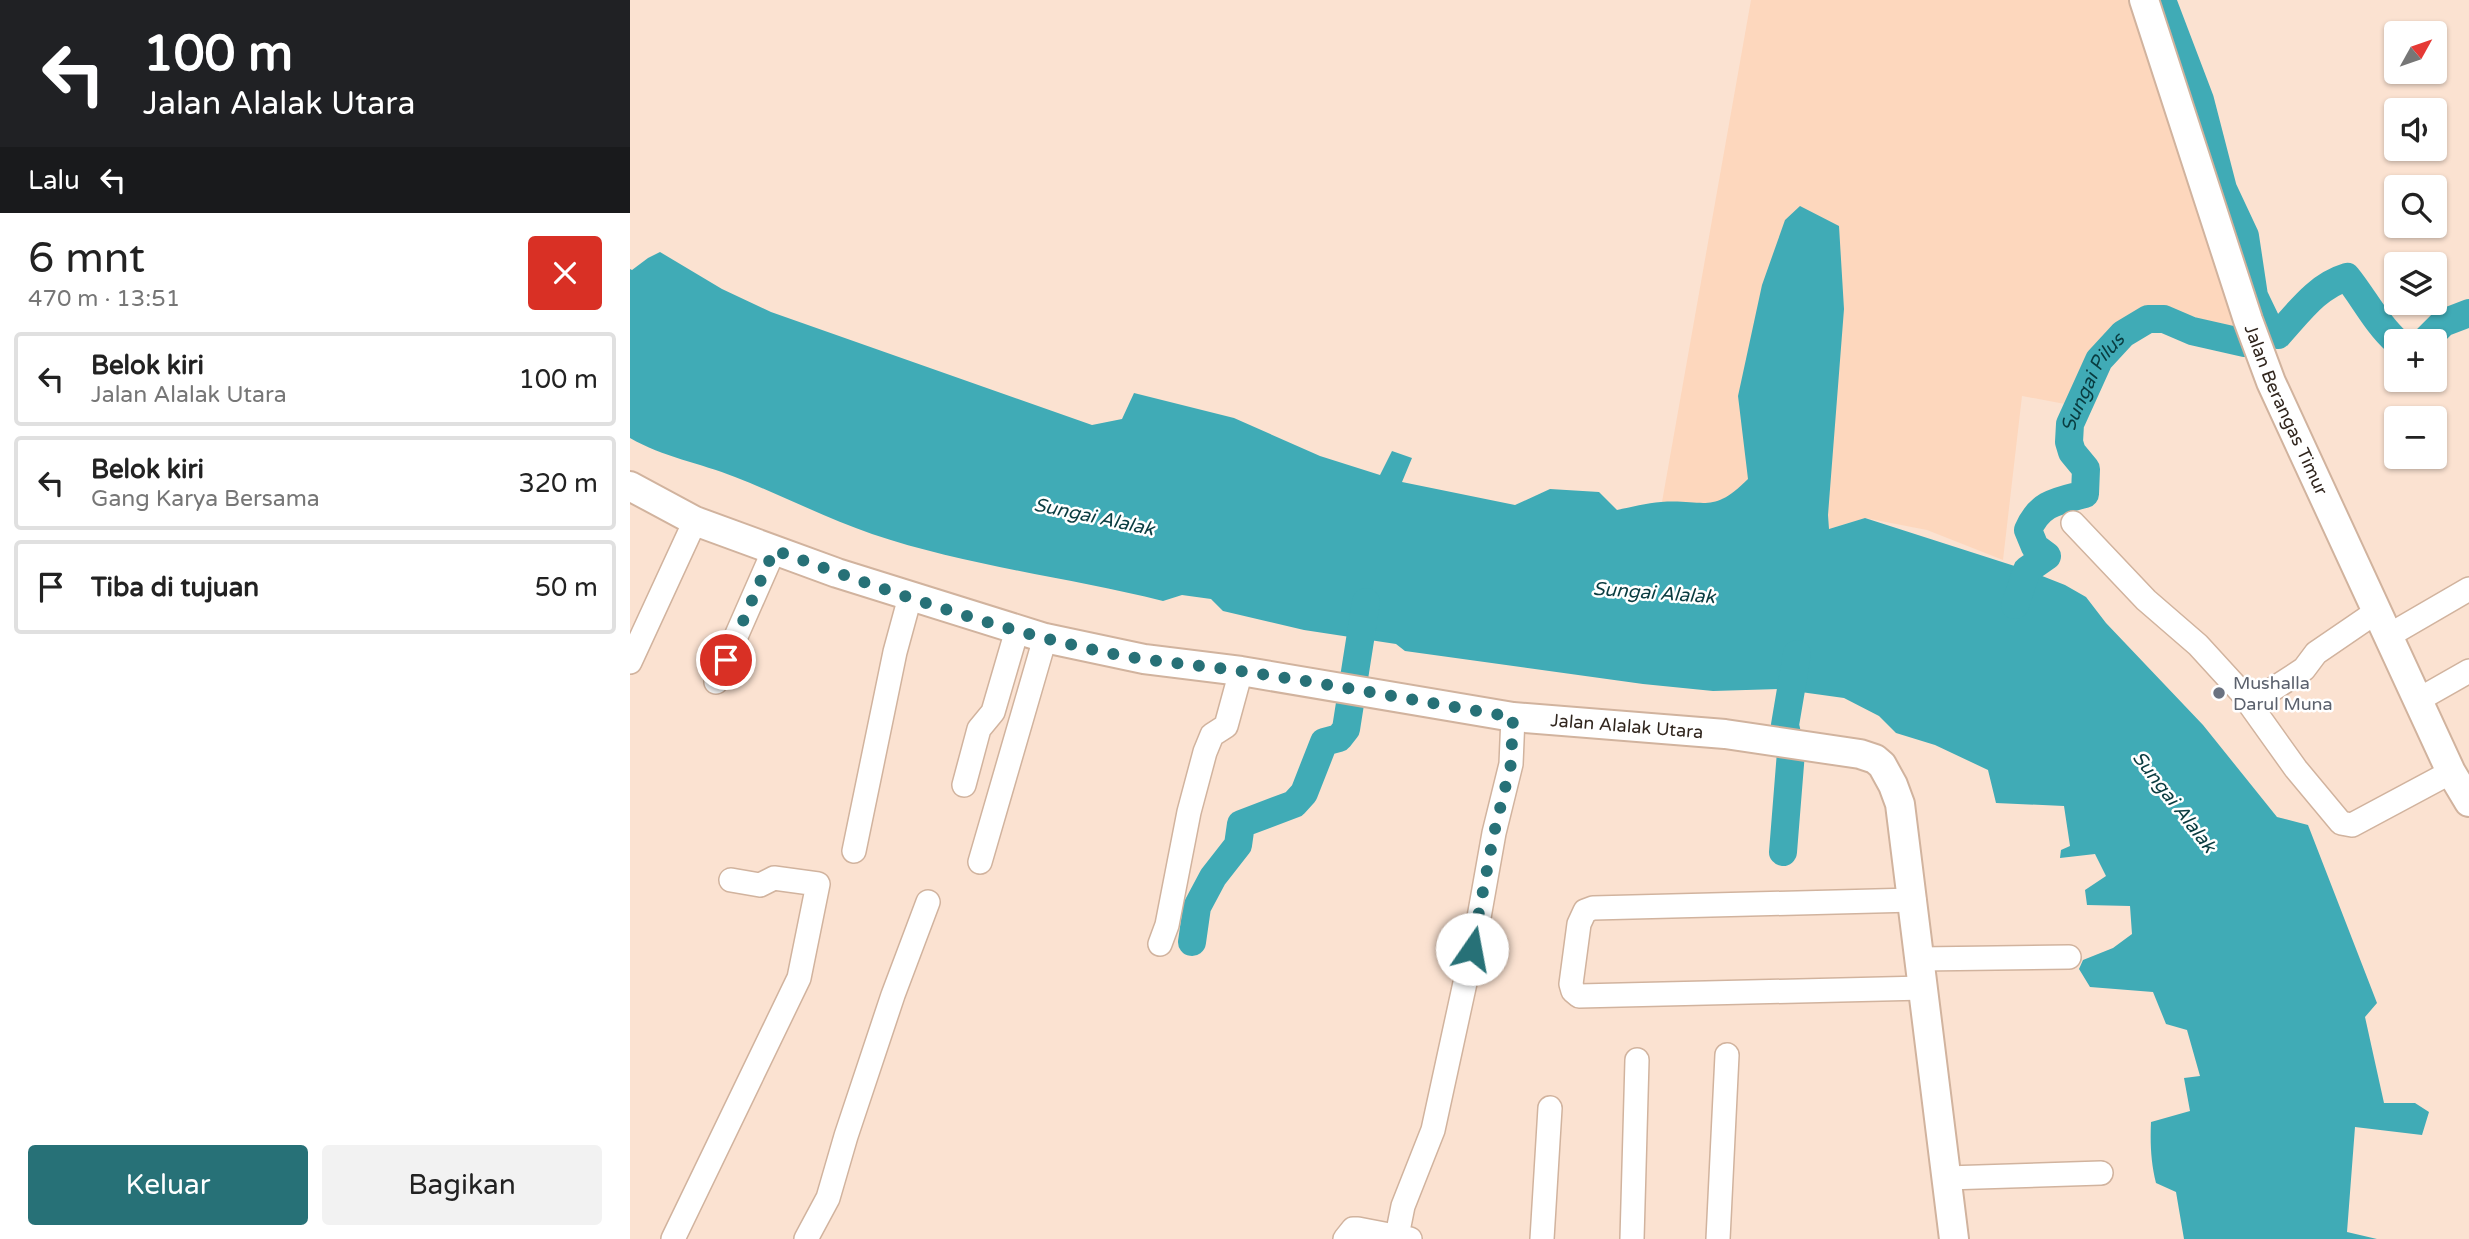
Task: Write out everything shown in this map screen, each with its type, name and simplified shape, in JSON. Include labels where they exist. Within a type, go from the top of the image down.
[{"type":"main road","name":"Jalan Berangas Timur","points":[[2144,0],[2252,333],[2271,382],[2451,772],[2469,802]]},
{"type":"main road","name":"Jalan Alalak Utara","points":[[630,486],[695,521],[910,597],[1045,638],[1144,660],[1241,671],[1513,717],[1725,734],[1788,742],[1875,759],[1882,765],[1900,804],[1954,1239]]},
{"type":"street","points":[[630,662],[695,521]]},
{"type":"street","points":[[2073,523],[2146,600],[2197,645],[2250,704],[2332,814],[2346,826],[2451,772]]},
{"type":"street","points":[[716,682],[774,550]]},
{"type":"street","points":[[2250,704],[2304,668],[2316,653],[2469,589]]},
{"type":"street","points":[[854,851],[895,652],[910,597]]},
{"type":"street","points":[[964,785],[979,729],[993,712],[1017,630]]},
{"type":"street","points":[[980,862],[1045,638]]},
{"type":"street","points":[[1160,944],[1167,925],[1189,812],[1205,752],[1212,735],[1226,726],[1241,671]]},
{"type":"street","points":[[2418,700],[2469,671]]},
{"type":"street","points":[[1405,1237],[1398,1231],[1403,1206],[1433,1130],[1475,936],[1494,833],[1511,764],[1513,717]]},
{"type":"street","points":[[673,1239],[799,978],[818,884],[774,878],[760,885],[731,880]]},
{"type":"street","points":[[1914,900],[1593,908],[1585,911],[1579,924],[1571,984],[1573,991],[1579,996],[1924,988]]},
{"type":"street","points":[[806,1239],[828,1198],[893,995],[928,902]]},
{"type":"street","points":[[1920,959],[2069,957]]},
{"type":"street","points":[[1718,1239],[1727,1055]]},
{"type":"street","points":[[1632,1239],[1637,1060]]},
{"type":"street","points":[[1542,1239],[1550,1108]]},
{"type":"street","points":[[1947,1178],[2101,1173]]},
{"type":"street","points":[[1345,1239],[1353,1229],[1405,1237]]},
{"type":"shaded area","points":[[1751,0],[2135,0],[2245,343],[2159,309],[2128,317],[2091,351],[2065,404],[2022,396],[2003,560],[1927,530],[1865,518],[1829,529],[1828,515],[1662,502]]},
{"type":"water","name":"Sungai Alalak","points":[[1800,206],[1839,226],[1844,309],[1829,529],[1865,518],[2027,570],[2065,585],[2086,597],[2106,623],[2203,725],[2277,817],[2308,825],[2377,1003],[2365,1017],[2384,1103],[2415,1103],[2429,1112],[2422,1135],[2355,1127],[2347,1232],[2377,1239],[2184,1239],[2176,1192],[2156,1183],[2152,1161],[2151,1122],[2190,1111],[2184,1078],[2200,1076],[2187,1030],[2166,1024],[2153,992],[2090,987],[2079,969],[2083,960],[2113,948],[2132,934],[2130,906],[2087,905],[2085,890],[2106,876],[2095,854],[2060,858],[2061,850],[2070,846],[2064,806],[1996,803],[1988,770],[1935,745],[1896,733],[1879,716],[1844,698],[1779,689],[1713,691],[1643,684],[1405,651],[1396,644],[1304,630],[1223,611],[1211,599],[1182,595],[1163,601],[981,563],[872,534],[735,477],[655,450],[630,438],[630,269],[660,252],[722,289],[771,312],[1092,425],[1122,419],[1134,393],[1234,418],[1320,456],[1380,475],[1392,451],[1412,458],[1402,482],[1515,505],[1550,489],[1599,492],[1617,510],[1661,502],[1708,503],[1725,497],[1748,479],[1738,396],[1762,285],[1785,220]]},
{"type":"waterway","name":"Sungai Pilus","points":[[2162,0],[2200,100],[2223,189],[2245,236],[2254,296],[2266,321],[2264,332]]},
{"type":"waterway","name":"Sungai Pilus","points":[[2015,605],[2027,570],[2047,556],[2035,547],[2028,530],[2033,521],[2051,504],[2085,494],[2086,469],[2072,452],[2069,442],[2070,424],[2099,360],[2123,334],[2148,319],[2164,319],[2192,331],[2245,343],[2264,332],[2278,335],[2318,293],[2347,277],[2385,329]]},
{"type":"waterway","name":"Sungai Pilus","points":[[2437,329],[2443,323],[2469,313]]},
{"type":"waterway","points":[[1192,942],[1197,907],[1213,877],[1238,845],[1241,824],[1294,804],[1304,793],[1324,742],[1339,738],[1346,729],[1366,602]]},
{"type":"waterway","points":[[1783,852],[1791,752],[1785,725],[1797,654]]},
{"type":"place","name":"Mushalla Darul Muna","points":[[2219,693]]},
{"type":"route","points":[[726,660],[774,550],[869,585],[1045,638],[1105,652],[1144,660],[1241,671],[1513,717],[1511,764],[1494,833],[1472,949]]}]
